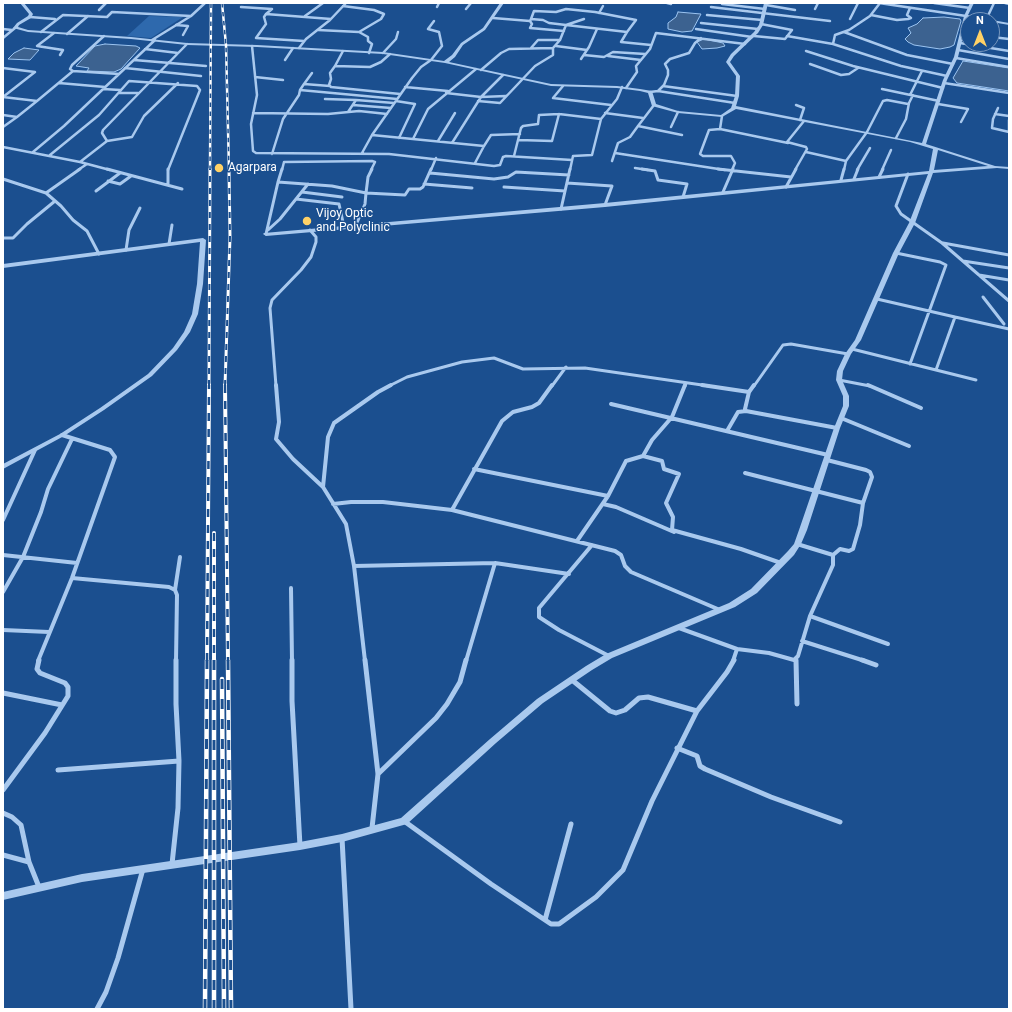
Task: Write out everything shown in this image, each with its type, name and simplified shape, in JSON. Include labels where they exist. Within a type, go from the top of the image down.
[{"type":"street","points":[[22,3],[30,10],[30,17]]},
{"type":"street","points":[[99,10],[106,3]]},
{"type":"street","points":[[33,152],[64,126],[154,40],[191,16],[205,3]]},
{"type":"street","points":[[305,16],[323,3]]},
{"type":"street","points":[[340,3],[374,10],[384,14],[381,19],[359,32]]},
{"type":"street","points":[[437,7],[439,3]]},
{"type":"street","points":[[466,9],[471,3]]},
{"type":"street","points":[[445,62],[454,56],[462,44],[484,28],[502,3]]},
{"type":"street","points":[[667,3],[671,4]]},
{"type":"street","points":[[815,9],[818,3]]},
{"type":"street","points":[[850,19],[858,3]]},
{"type":"street","points":[[833,44],[835,35],[849,30],[871,15],[878,8],[879,3],[960,15]]},
{"type":"street","points":[[934,3],[970,8]]},
{"type":"street","points":[[968,12],[972,3]]},
{"type":"street","points":[[1005,3],[1009,4]]},
{"type":"street","points":[[285,60],[296,48],[331,19],[345,4]]},
{"type":"street","points":[[722,4],[795,10]]},
{"type":"street","points":[[241,6],[272,9],[264,17],[266,22],[256,38],[304,42]]},
{"type":"street","points":[[599,13],[603,6]]},
{"type":"street","points":[[711,7],[765,7],[830,21]]},
{"type":"street","points":[[720,129],[722,116],[734,105],[737,96],[738,76],[728,62],[732,55],[753,36],[761,25],[765,7]]},
{"type":"street","points":[[871,15],[897,20],[908,19],[911,18],[906,15],[910,8]]},
{"type":"street","points":[[564,31],[530,28],[532,22],[530,20],[534,11],[556,12],[566,9],[636,20],[621,42],[651,45]]},
{"type":"street","points":[[41,32],[55,19],[63,15],[107,17],[112,12],[191,16]]},
{"type":"street","points":[[266,14],[331,19]]},
{"type":"street","points":[[707,15],[761,25]]},
{"type":"street","points":[[67,34],[88,16]]},
{"type":"street","points":[[3,38],[18,24],[30,17],[55,19]]},
{"type":"street","points":[[492,18],[543,20],[549,23],[566,25],[584,19]]},
{"type":"street","points":[[362,153],[372,135],[405,87],[421,67],[431,60],[442,46],[439,32],[428,29],[434,21]]},
{"type":"street","points":[[696,29],[781,40],[792,30],[791,28],[761,25],[701,23]]},
{"type":"street","points":[[176,26],[188,26],[183,35]]},
{"type":"street","points":[[413,139],[425,114],[447,92],[505,51],[516,48],[553,48],[560,40],[566,26],[627,32]]},
{"type":"street","points":[[3,29],[154,40],[187,44],[383,53],[445,62],[551,85],[624,87],[650,92],[658,91],[734,105],[802,121],[867,132],[924,144],[997,167]]},
{"type":"street","points":[[581,59],[597,29]]},
{"type":"street","points":[[318,30],[359,32],[368,37],[368,41],[372,44],[369,53]]},
{"type":"street","points":[[54,32],[37,46],[63,50],[60,55]]},
{"type":"street","points":[[383,53],[396,39],[398,32]]},
{"type":"street","points":[[844,32],[907,55],[953,64]]},
{"type":"street","points":[[561,209],[573,156],[592,155],[601,119],[637,72],[636,66],[651,45],[656,33],[745,44]]},
{"type":"street","points":[[73,71],[70,69],[72,65],[104,36]]},
{"type":"street","points":[[787,36],[833,44],[901,66],[947,76]]},
{"type":"street","points":[[658,91],[663,86],[668,75],[668,70],[665,64],[670,59],[689,53],[695,43],[701,38]]},
{"type":"street","points":[[531,48],[538,40],[560,40]]},
{"type":"street","points":[[924,144],[947,76],[956,58],[960,43]]},
{"type":"street","points":[[107,141],[102,134],[103,130],[187,44]]},
{"type":"street","points":[[252,46],[257,95],[250,124],[254,152],[272,154],[362,153],[436,158],[498,166],[502,164],[504,156],[572,160]]},
{"type":"street","points":[[556,46],[587,50]]},
{"type":"street","points":[[478,101],[499,103],[535,66],[553,55],[553,48]]},
{"type":"street","points":[[145,49],[178,53]]},
{"type":"street","points":[[806,50],[858,68],[917,82],[1009,93]]},
{"type":"street","points":[[958,50],[1009,59]]},
{"type":"street","points":[[330,86],[330,73],[343,51]]},
{"type":"street","points":[[608,56],[613,52],[645,54]]},
{"type":"street","points":[[335,66],[370,67],[381,62],[390,54]]},
{"type":"street","points":[[584,55],[641,60]]},
{"type":"street","points":[[956,58],[1009,67]]},
{"type":"street","points":[[134,60],[206,66]]},
{"type":"street","points":[[810,64],[841,75],[849,74],[858,68]]},
{"type":"street","points":[[3,68],[35,72],[3,97]]},
{"type":"street","points":[[125,68],[201,76]]},
{"type":"street","points":[[3,127],[73,71],[119,74]]},
{"type":"street","points":[[896,138],[906,119],[908,104],[922,71]]},
{"type":"street","points":[[272,154],[286,113],[312,73]]},
{"type":"street","points":[[452,142],[481,96],[503,75]]},
{"type":"street","points":[[255,77],[283,80]]},
{"type":"street","points":[[50,155],[99,115],[128,81],[178,83],[197,86],[200,90],[170,163],[167,174],[168,185]]},
{"type":"street","points":[[59,83],[104,88],[120,92],[138,93]]},
{"type":"street","points":[[80,162],[107,141],[126,140],[132,137],[144,116],[178,83]]},
{"type":"street","points":[[304,84],[400,94]]},
{"type":"street","points":[[563,86],[554,98],[611,105]]},
{"type":"street","points":[[663,86],[737,96]]},
{"type":"street","points":[[405,87],[481,96],[506,96]]},
{"type":"street","points":[[882,89],[912,95],[968,110],[961,122]]},
{"type":"street","points":[[300,90],[415,104],[399,138]]},
{"type":"street","points":[[650,92],[654,105]]},
{"type":"street","points":[[3,97],[37,101]]},
{"type":"street","points":[[325,99],[380,102],[396,101]]},
{"type":"street","points":[[348,112],[356,100]]},
{"type":"street","points":[[841,180],[846,161],[867,132],[883,101],[887,100],[908,104]]},
{"type":"street","points":[[376,112],[380,102]]},
{"type":"street","points":[[353,104],[391,108]]},
{"type":"street","points":[[654,105],[678,112],[722,116]]},
{"type":"street","points":[[612,161],[618,143],[630,136],[654,105]]},
{"type":"street","points":[[788,143],[802,121],[804,108],[796,105]]},
{"type":"street","points":[[998,108],[992,128],[1009,132],[1009,120]]},
{"type":"street","points":[[253,112],[328,114],[376,112],[387,114]]},
{"type":"street","points":[[671,126],[678,112]]},
{"type":"street","points":[[438,141],[455,113]]},
{"type":"street","points":[[605,113],[643,118]]},
{"type":"street","points":[[514,156],[521,128],[523,126],[538,124],[539,114],[558,114],[601,119]]},
{"type":"street","points":[[519,140],[552,141],[558,114]]},
{"type":"street","points":[[995,114],[1009,116]]},
{"type":"street","points":[[3,115],[17,117]]},
{"type":"street","points":[[638,126],[682,135]]},
{"type":"street","points":[[723,192],[734,163],[733,157],[703,156],[700,154],[709,130],[720,129],[788,143],[806,148],[806,152]]},
{"type":"street","points":[[475,163],[491,135],[520,134]]},
{"type":"street","points":[[372,135],[484,146]]},
{"type":"street","points":[[3,147],[80,162],[182,189]]},
{"type":"street","points":[[854,179],[858,168],[870,148]]},
{"type":"street","points":[[3,896],[82,878],[300,846],[342,838],[372,828],[404,821],[504,731],[540,701],[609,656],[720,610],[754,591],[782,563],[797,544],[847,401],[839,380],[840,371],[848,354],[858,340],[896,254],[912,223],[931,173],[936,148]]},
{"type":"street","points":[[879,177],[891,150]]},
{"type":"street","points":[[806,152],[846,161]]},
{"type":"street","points":[[786,186],[806,152]]},
{"type":"street","points":[[615,153],[731,171],[759,172],[791,177]]},
{"type":"street","points":[[278,182],[308,184],[342,188],[366,193],[402,196],[405,195],[409,189],[420,189],[430,173],[436,158]]},
{"type":"street","points":[[267,232],[269,218],[284,162],[374,161],[375,162],[368,177],[364,204],[356,225]]},
{"type":"street","points":[[46,193],[87,164]]},
{"type":"street","points":[[267,232],[310,230],[561,209],[908,174],[997,167],[1009,168]]},
{"type":"street","points":[[635,168],[656,172],[658,180],[687,184],[683,197]]},
{"type":"street","points":[[430,173],[494,179],[508,177],[516,172],[569,175]]},
{"type":"street","points":[[96,191],[120,173]]},
{"type":"street","points":[[908,174],[896,206],[901,214],[942,243],[1009,301]]},
{"type":"street","points":[[108,181],[120,184],[131,176]]},
{"type":"street","points":[[3,179],[46,193],[73,220],[87,231],[99,254]]},
{"type":"street","points":[[567,183],[612,186],[605,205]]},
{"type":"street","points":[[267,232],[280,219],[308,184]]},
{"type":"street","points":[[424,184],[472,188]]},
{"type":"street","points":[[504,186],[565,191]]},
{"type":"street","points":[[302,192],[342,197]]},
{"type":"street","points":[[296,199],[339,204],[344,227]]},
{"type":"street","points":[[3,238],[14,238],[27,224],[55,201]]},
{"type":"street","points":[[126,250],[129,230],[140,208]]},
{"type":"street","points":[[169,244],[172,225]]},
{"type":"street","points":[[310,230],[316,237],[316,242],[311,257],[302,270],[272,300],[270,308],[279,422],[276,439],[293,459],[322,487],[346,524],[354,566],[378,774],[372,828]]},
{"type":"street","points":[[3,266],[203,240],[199,298],[195,314],[187,332],[175,349],[150,375],[62,435],[3,467]]},
{"type":"street","points":[[942,243],[1009,255]]},
{"type":"street","points":[[896,254],[940,262],[946,265],[910,364]]},
{"type":"street","points":[[963,261],[1009,268]]},
{"type":"street","points":[[979,275],[1009,280]]},
{"type":"street","points":[[983,296],[1004,324]]},
{"type":"street","points":[[877,299],[1009,329]]},
{"type":"street","points":[[936,370],[955,317]]},
{"type":"street","points":[[997,326],[1009,322]]},
{"type":"street","points":[[746,411],[745,409],[749,392],[785,344],[848,354]]},
{"type":"street","points":[[852,349],[976,380]]},
{"type":"street","points":[[322,487],[328,437],[334,423],[378,392],[407,377],[462,362],[494,358],[523,369],[566,367],[585,368],[749,392]]},
{"type":"street","points":[[452,510],[505,417],[513,412],[532,407],[539,403],[566,367]]},
{"type":"street","points":[[839,380],[868,385],[921,408]]},
{"type":"street","points":[[643,456],[652,440],[672,417],[686,383]]},
{"type":"street","points":[[611,404],[727,431],[828,458],[870,472],[872,477],[863,502],[860,525],[854,549],[840,549],[833,555],[831,572],[810,616],[796,659],[797,704]]},
{"type":"street","points":[[727,431],[738,412],[746,411],[837,428]]},
{"type":"street","points":[[841,418],[909,446]]},
{"type":"street","points":[[3,790],[45,733],[69,692],[66,683],[40,673],[37,670],[40,655],[72,578],[115,457],[110,450],[62,435]]},
{"type":"street","points":[[3,592],[23,557],[48,489],[72,439]]},
{"type":"street","points":[[3,520],[35,450]]},
{"type":"street","points":[[577,541],[608,496],[626,460],[643,456],[662,461],[664,469],[679,474],[666,503],[673,517],[671,528],[674,532]]},
{"type":"street","points":[[474,469],[608,496]]},
{"type":"street","points":[[745,473],[863,502]]},
{"type":"street","points":[[333,504],[350,502],[383,502],[452,510],[592,545],[619,553],[627,569],[642,578],[720,610]]},
{"type":"street","points":[[603,504],[616,506],[674,532],[741,549],[782,563]]},
{"type":"street","points":[[797,544],[833,555]]},
{"type":"street","points":[[592,545],[540,608],[539,617],[559,630],[609,656]]},
{"type":"street","points":[[3,555],[77,563]]},
{"type":"street","points":[[172,864],[178,808],[179,761],[176,704],[177,595],[175,590],[180,557]]},
{"type":"street","points":[[354,566],[495,563],[569,574]]},
{"type":"street","points":[[378,774],[436,718],[447,704],[460,682],[495,563]]},
{"type":"street","points":[[72,578],[169,587],[175,590]]},
{"type":"street","points":[[292,588],[292,701],[300,846]]},
{"type":"street","points":[[810,616],[888,644]]},
{"type":"street","points":[[679,628],[737,649],[769,653],[790,659],[796,659]]},
{"type":"street","points":[[3,630],[50,632]]},
{"type":"street","points":[[802,641],[876,665]]},
{"type":"street","points":[[404,821],[491,884],[551,924],[559,924],[596,897],[623,870],[652,801],[677,748],[697,711],[727,672],[735,658],[737,649]]},
{"type":"street","points":[[572,680],[610,711],[616,713],[625,710],[639,698],[658,699],[697,711]]},
{"type":"street","points":[[3,693],[62,705]]},
{"type":"street","points":[[677,748],[697,756],[700,766],[705,770],[770,797],[840,822]]},
{"type":"street","points":[[58,770],[179,761]]},
{"type":"street","points":[[3,813],[12,817],[21,825],[29,862],[39,887]]},
{"type":"street","points":[[545,920],[571,824]]},
{"type":"street","points":[[342,838],[351,1009]]},
{"type":"street","points":[[3,855],[29,862]]},
{"type":"street","points":[[97,1009],[106,992],[118,958],[131,916],[143,868]]},
{"type":"shaded area","points":[[678,12],[701,14],[692,31],[682,32],[668,29],[668,23],[676,17]]},
{"type":"shaded area","points":[[149,16],[183,17],[151,38],[127,36]]},
{"type":"shaded area","points":[[944,17],[960,19],[960,24],[954,45],[940,49],[914,45],[905,39],[911,33],[908,28],[917,24],[923,18]]},
{"type":"shaded area","points":[[704,39],[723,43],[725,46],[702,49],[697,42]]},
{"type":"shaded area","points":[[105,44],[136,46],[140,48],[121,69],[114,72],[87,71],[89,68],[76,66],[95,46]]},
{"type":"shaded area","points":[[24,48],[39,50],[30,60],[8,59],[14,53]]},
{"type":"shaded area","points":[[963,61],[1009,68],[1009,91],[957,83],[953,78]]},
{"type":"railway","points":[[210,170],[211,3]]},
{"type":"railway","points":[[222,3],[226,45],[229,170]]},
{"type":"railway","points":[[209,386],[210,169]]},
{"type":"railway","points":[[225,386],[230,237],[229,169]]},
{"type":"railway","points":[[207,661],[209,385]]},
{"type":"railway","points":[[225,386],[228,661]]},
{"type":"railway","points":[[214,533],[214,1009]]},
{"type":"railway","points":[[205,1009],[207,660]]},
{"type":"railway","points":[[228,660],[231,1009]]},
{"type":"railway","points":[[222,679],[224,1009]]},
{"type":"place","name":"Agarpara","points":[[219,168]]},
{"type":"place","name":"Vijoy Optic and Polyclinic","points":[[307,221]]}]
